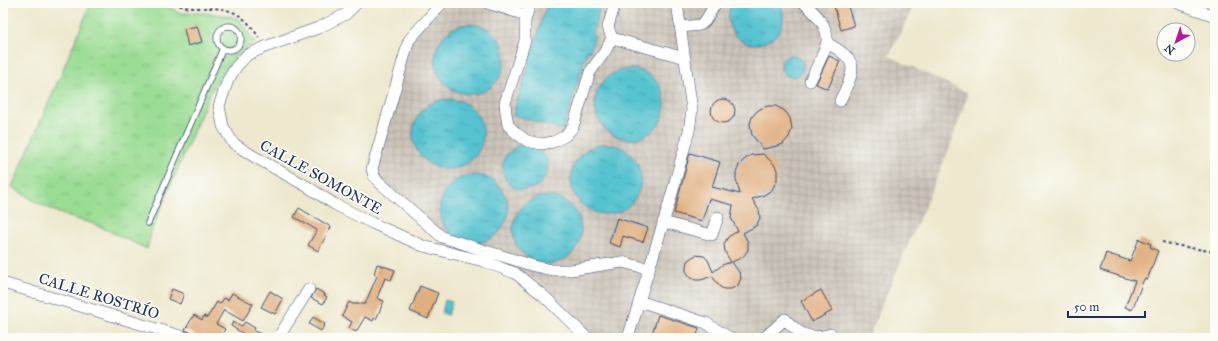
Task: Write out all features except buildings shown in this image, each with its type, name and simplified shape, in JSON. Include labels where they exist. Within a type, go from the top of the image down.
[{"type":"street","name":"CALLE SOMONTE","points":[[357,3],[346,14],[318,28],[247,55],[236,67],[228,80],[219,106],[223,126],[233,143],[252,156],[308,187],[334,204],[372,223],[423,246],[483,261],[515,273],[544,296],[587,338]]},
{"type":"street","points":[[442,3],[409,40],[372,169],[374,176],[380,183],[442,237],[534,266],[552,270],[571,270],[622,262],[649,269]]},
{"type":"street","points":[[487,3],[526,16]]},
{"type":"street","points":[[530,3],[525,21],[525,41],[505,103],[508,124],[516,133],[527,141],[541,144],[554,142],[565,136],[573,127],[590,72],[606,50],[612,38],[608,27],[615,3]]},
{"type":"street","points":[[628,338],[689,131],[692,110],[677,3]]},
{"type":"street","points":[[681,27],[700,25],[705,21],[716,3]]},
{"type":"street","points":[[804,3],[820,19],[827,34],[827,43],[810,81]]},
{"type":"street","points":[[1178,3],[1215,16]]},
{"type":"street","points":[[612,38],[685,58]]},
{"type":"street","points":[[827,43],[843,52],[851,61],[853,68],[851,77],[840,101]]},
{"type":"street","points":[[663,222],[712,235],[718,216]]},
{"type":"street","name":"CALLE ROSTRÍO","points":[[3,283],[187,338]]},
{"type":"street","points":[[278,338],[308,289]]},
{"type":"street","points":[[639,301],[706,323],[730,338]]},
{"type":"street","points":[[764,338],[785,318],[794,329],[804,335],[815,338],[824,337],[831,334]]},
{"type":"lane","points":[[229,26],[236,29],[240,35],[240,43],[237,46],[230,50],[223,48],[218,43],[218,35],[222,29],[229,26]]},
{"type":"lane","points":[[237,46],[247,55]]},
{"type":"lane","points":[[148,223],[223,48]]},
{"type":"path","points":[[174,3],[184,7],[214,8],[231,11],[243,17],[256,32],[265,47]]},
{"type":"path","points":[[1162,242],[1215,252]]},
{"type":"shaded area","points":[[433,3],[907,3],[914,5],[889,56],[968,93],[950,147],[868,338],[607,338],[589,333],[574,320],[546,287],[517,269],[489,257],[442,244],[371,179],[370,159],[406,34]]},
{"type":"green space","points":[[91,3],[164,3],[179,13],[209,13],[229,16],[239,19],[255,43],[229,65],[219,77],[210,93],[152,229],[147,249],[92,223],[61,214],[36,202],[12,187]]},
{"type":"water","points":[[547,3],[601,3],[592,35],[595,36],[590,51],[587,51],[563,130],[513,115]]},
{"type":"water","points":[[732,3],[780,3],[783,16],[781,26],[776,35],[767,41],[757,44],[747,43],[737,37],[728,21],[728,15]]},
{"type":"water","points":[[470,24],[483,27],[495,34],[502,46],[505,59],[502,72],[495,84],[483,91],[470,94],[457,91],[445,84],[438,72],[435,59],[438,46],[445,34],[457,27]]},
{"type":"water","points":[[792,55],[800,58],[803,66],[800,74],[792,77],[784,74],[781,66],[784,58]]},
{"type":"water","points":[[630,69],[643,72],[655,79],[662,91],[665,104],[662,117],[655,129],[643,136],[630,139],[617,136],[605,129],[598,117],[595,104],[598,91],[605,79],[617,72]]},
{"type":"water","points":[[448,99],[461,102],[473,109],[480,121],[483,134],[480,147],[473,159],[461,166],[448,169],[435,166],[423,159],[416,147],[413,134],[416,121],[423,109],[435,102]]},
{"type":"water","points":[[521,144],[538,149],[545,156],[547,161],[547,172],[543,180],[537,186],[528,189],[520,189],[512,186],[506,180],[503,170],[505,157],[507,154]]},
{"type":"water","points":[[606,144],[619,147],[631,154],[638,166],[641,179],[638,192],[631,204],[619,211],[606,214],[593,211],[581,204],[574,192],[571,179],[574,166],[581,154],[593,147]]},
{"type":"water","points":[[467,175],[481,175],[493,181],[502,190],[508,202],[506,222],[498,233],[487,241],[481,243],[467,243],[461,241],[450,233],[442,222],[440,216],[440,202],[442,196],[450,185],[461,177]]},
{"type":"water","points":[[540,196],[554,196],[566,201],[576,211],[581,223],[581,237],[576,249],[566,259],[554,264],[540,264],[528,259],[518,249],[513,237],[513,223],[518,211],[528,201]]},
{"type":"water","points":[[445,300],[452,302],[448,315],[442,313]]}]
